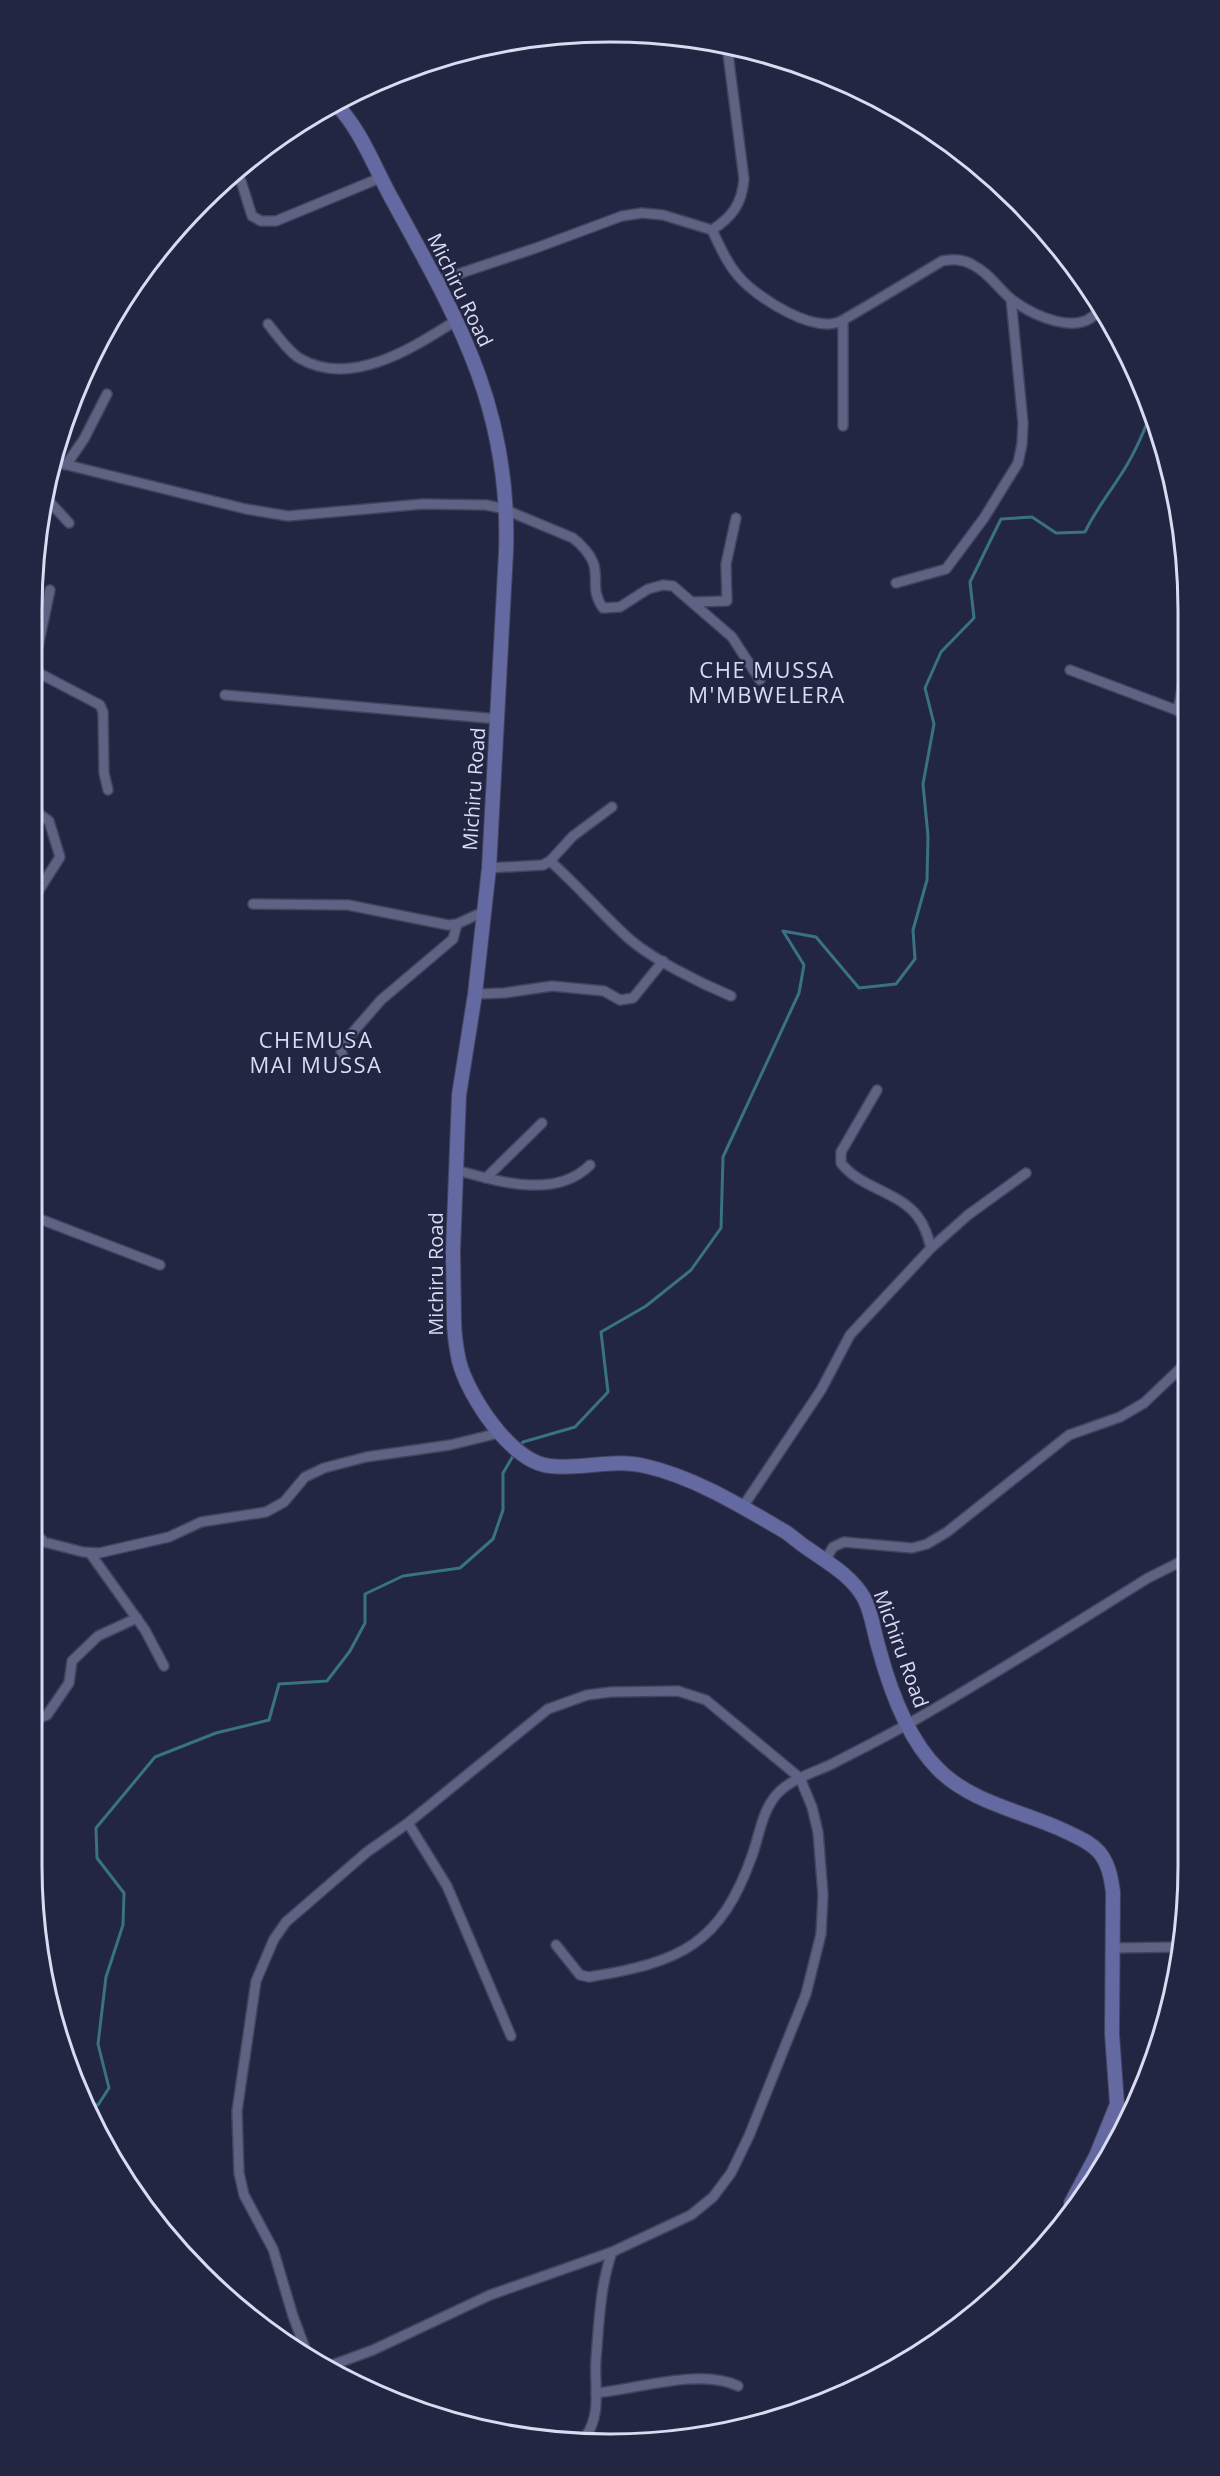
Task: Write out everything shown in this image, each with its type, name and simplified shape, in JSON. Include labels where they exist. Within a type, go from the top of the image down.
[{"type":"street","points":[[712,230],[729,219],[743,197],[744,188],[741,139],[728,55]]},
{"type":"street","name":"Michiru Road","points":[[341,110],[360,133],[380,178],[457,320],[495,422],[503,464],[508,512],[489,868],[475,994],[459,1095],[453,1251],[455,1338],[467,1382],[499,1433],[524,1456],[538,1463],[566,1467],[608,1463],[638,1464],[705,1488],[786,1532],[826,1559],[854,1583],[865,1600],[889,1685],[908,1724],[938,1769],[956,1784],[1064,1830],[1089,1843],[1100,1853],[1112,1881],[1112,2034],[1117,2104],[1096,2156],[1083,2180]]},
{"type":"street","points":[[241,181],[252,216],[261,221],[276,221],[380,178]]},
{"type":"street","points":[[437,281],[622,216],[642,213],[663,215],[712,230],[740,278],[762,297],[785,312],[811,322],[843,321],[942,261],[958,259],[975,265],[1011,299],[1056,322],[1080,322],[1094,313]]},
{"type":"street","points":[[896,583],[946,569],[984,518],[1018,463],[1023,423],[1011,299]]},
{"type":"street","points":[[268,324],[298,358],[321,366],[347,368],[379,361],[413,347],[457,320]]},
{"type":"street","points":[[843,321],[843,426]]},
{"type":"street","points":[[66,465],[84,439],[107,394]]},
{"type":"street","points":[[61,464],[246,509],[288,516],[423,504],[486,505],[573,538],[581,544],[594,565],[593,585],[603,608],[620,607],[648,589],[663,585],[674,586],[732,637],[760,680]]},
{"type":"street","points":[[52,505],[69,523]]},
{"type":"street","points":[[694,602],[727,601],[726,564],[736,518]]},
{"type":"street","points":[[42,628],[50,590]]},
{"type":"street","points":[[1070,670],[1178,711]]},
{"type":"street","points":[[42,675],[100,705],[103,712],[104,773],[108,790]]},
{"type":"street","points":[[225,695],[498,719]]},
{"type":"street","points":[[489,868],[535,866],[550,861],[573,836],[612,807]]},
{"type":"street","points":[[42,816],[49,821],[60,857],[42,885]]},
{"type":"street","points":[[550,861],[600,907],[628,938],[663,961],[731,996]]},
{"type":"street","points":[[253,904],[348,905],[448,925],[458,924],[484,911]]},
{"type":"street","points":[[344,1061],[340,1047],[351,1032],[409,974],[453,939],[458,924]]},
{"type":"street","points":[[475,994],[504,993],[552,986],[604,991],[620,1000],[627,1000],[633,998],[663,961]]},
{"type":"street","points":[[877,1090],[841,1152],[841,1163],[860,1181],[886,1193],[911,1210],[924,1226],[932,1248]]},
{"type":"street","points":[[486,1178],[542,1124]]},
{"type":"street","points":[[456,1170],[513,1184],[549,1184],[583,1173],[590,1165]]},
{"type":"street","points":[[742,1508],[821,1390],[850,1335],[932,1248],[968,1215],[1026,1173]]},
{"type":"street","points":[[42,1220],[159,1266]]},
{"type":"street","points":[[826,1559],[833,1547],[844,1542],[912,1548],[943,1535],[1016,1480],[1069,1435],[1129,1413],[1178,1372]]},
{"type":"street","points":[[42,1540],[90,1553],[169,1537],[201,1522],[266,1512],[284,1502],[305,1477],[324,1468],[366,1457],[450,1445],[499,1433]]},
{"type":"street","points":[[90,1553],[137,1618],[164,1666]]},
{"type":"street","points":[[556,1945],[580,1975],[589,1977],[666,1960],[695,1945],[733,1901],[772,1800],[780,1791],[800,1778],[908,1724],[1148,1578],[1178,1563]]},
{"type":"street","points":[[42,1717],[47,1715],[69,1683],[72,1661],[98,1636],[137,1618]]},
{"type":"street","points":[[303,2344],[273,2249],[244,2195],[239,2173],[237,2111],[256,1981],[265,1954],[286,1922],[367,1852],[408,1823],[548,1709],[587,1695],[660,1690],[687,1692],[706,1700],[800,1778],[812,1807],[818,1832],[823,1895],[821,1934],[807,1994],[749,2136],[731,2173],[713,2197],[691,2215],[612,2252],[490,2295],[374,2350],[337,2363]]},
{"type":"street","points":[[408,1823],[447,1886],[511,2036]]},
{"type":"street","points":[[1113,1948],[1172,1947]]},
{"type":"street","points":[[1117,2104],[1120,2116]]},
{"type":"street","points":[[587,2433],[595,2416],[596,2357],[602,2298],[612,2252]]},
{"type":"street","points":[[596,2392],[685,2380],[716,2379],[738,2386]]},
{"type":"waterway","points":[[519,1447],[523,1442],[575,1427],[608,1392],[601,1332],[646,1306],[691,1270],[721,1228],[723,1157],[799,993],[804,965],[783,931],[816,937],[859,988],[896,984],[915,959],[913,930],[927,880],[928,836],[923,784],[934,724],[925,688],[941,652],[974,618],[970,582],[1001,519],[1032,517],[1056,533],[1085,532],[1129,461],[1147,423]]},
{"type":"waterway","points":[[95,2105],[98,2105],[109,2088],[98,2044],[106,1977],[123,1925],[124,1893],[97,1858],[96,1828],[155,1757],[216,1733],[269,1720],[279,1684],[327,1681],[350,1651],[365,1623],[365,1594],[403,1576],[460,1568],[493,1539],[503,1510],[503,1473],[513,1456]]},
{"type":"district","name":"CHE MUSSA M'MBWELERA","points":[[767,682]]},
{"type":"district","name":"CHEMUSA MAI MUSSA","points":[[316,1052]]}]
